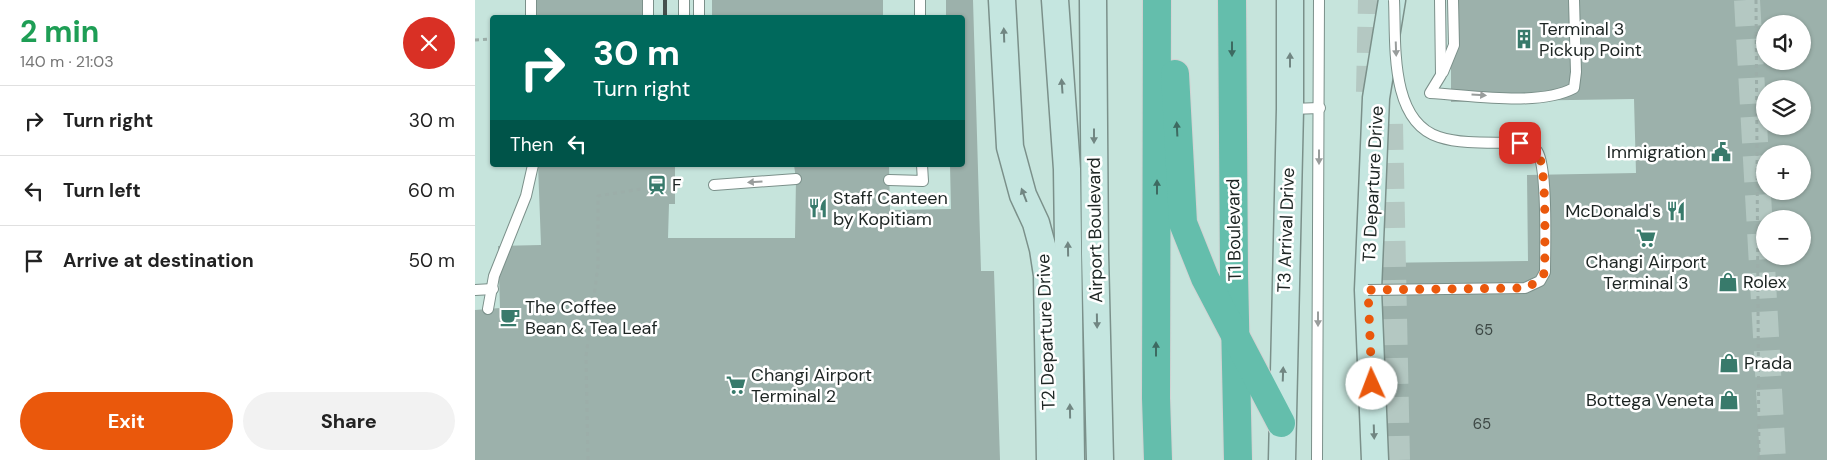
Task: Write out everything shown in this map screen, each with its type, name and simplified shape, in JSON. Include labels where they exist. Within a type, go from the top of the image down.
[{"type":"highway","points":[[1157,0],[1156,398],[1158,460]]},
{"type":"highway","points":[[1173,0],[1175,99],[1183,224],[1205,278],[1281,423]]},
{"type":"highway","name":"T1 Boulevard","points":[[1232,0],[1234,273],[1238,460]]},
{"type":"main road","name":"T2 Departure Drive","points":[[1002,0],[1010,147],[1023,195],[1036,223],[1043,248],[1047,275],[1050,460]]},
{"type":"main road","points":[[1055,0],[1067,169],[1071,460]]},
{"type":"main road","name":"Airport Boulevard","points":[[1093,0],[1095,254],[1100,460]]},
{"type":"main road","name":"T3 Arrival Drive","points":[[1282,460],[1281,423],[1290,109],[1290,0]]},
{"type":"main road","name":"T3 Departure Drive","points":[[1375,460],[1368,290],[1377,98],[1393,0]]},
{"type":"lane","points":[[531,0],[531,15]]},
{"type":"lane","points":[[648,0],[649,15]]},
{"type":"lane","points":[[684,0],[684,15]]},
{"type":"lane","points":[[699,0],[699,15]]},
{"type":"lane","points":[[920,0],[920,15]]},
{"type":"lane","points":[[1317,460],[1319,0]]},
{"type":"lane","points":[[1368,290],[1525,288],[1539,281],[1545,272],[1542,169],[1536,150],[1528,144],[1520,143],[1452,140],[1438,137],[1426,130],[1407,106],[1399,87],[1393,0]]},
{"type":"lane","points":[[1440,0],[1441,75]]},
{"type":"lane","points":[[1453,0],[1454,45],[1441,75],[1430,93],[1531,99],[1564,94],[1574,88],[1576,72],[1575,0]]},
{"type":"lane","points":[[1290,109],[1320,108]]},
{"type":"lane","points":[[487,309],[502,252],[526,196],[533,167]]},
{"type":"lane","points":[[889,180],[923,181],[922,167]]},
{"type":"lane","points":[[714,185],[796,179]]},
{"type":"lane","points":[[475,290],[493,289]]},
{"type":"path","points":[[1756,0],[1759,460]]},
{"type":"path","points":[[475,40],[490,39]]},
{"type":"path","points":[[588,460],[586,356],[598,266],[598,196],[641,189]]},
{"type":"shaded area","points":[[475,0],[1827,0],[1827,460],[475,460]]},
{"type":"building","points":[[533,0],[643,0],[644,15],[533,15]]},
{"type":"building","points":[[712,0],[883,0],[883,15],[712,15]]},
{"type":"building","name":"Changi Airport Terminal 2","points":[[946,0],[973,0],[981,271],[994,271],[1000,460],[475,460],[475,310],[500,308],[498,246],[541,245],[538,167],[675,167],[675,204],[669,204],[668,238],[795,238],[796,179],[794,167],[889,167],[890,210],[951,209],[950,167],[965,167],[965,15],[946,15]]},
{"type":"building","name":"Changi Airport Terminal 3","points":[[1451,0],[1827,0],[1827,460],[1377,460],[1374,263],[1528,261],[1527,175],[1636,173],[1634,99],[1451,102]]},
{"type":"tunnel","points":[[1369,92],[1371,0]]},
{"type":"tunnel","points":[[1747,0],[1773,460]]},
{"type":"tunnel","points":[[1390,124],[1397,460]]},
{"type":"railway","points":[[665,0],[665,15]]},
{"type":"place","name":"Terminal 3 Pickup Point","points":[[1524,39]]},
{"type":"place","name":"Immigration","points":[[1721,152]]},
{"type":"place","name":"F","points":[[657,185]]},
{"type":"place","name":"Staff Canteen by Kopitiam","points":[[818,208]]},
{"type":"place","name":"McDonald's","points":[[1676,211]]},
{"type":"place","name":"Changi Airport Terminal 3","points":[[1646,238]]},
{"type":"place","name":"Rolex","points":[[1728,282]]},
{"type":"place","name":"The Coffee Bean & Tea Leaf","points":[[510,317]]},
{"type":"place","name":"Prada","points":[[1729,363]]},
{"type":"place","name":"Changi Airport Terminal 2","points":[[736,385]]},
{"type":"place","name":"Bottega Veneta","points":[[1729,400]]},
{"type":"route","points":[[1372,384],[1368,290],[1525,288],[1539,281],[1545,272],[1542,169],[1540,158],[1536,150],[1528,144],[1520,143]]}]
